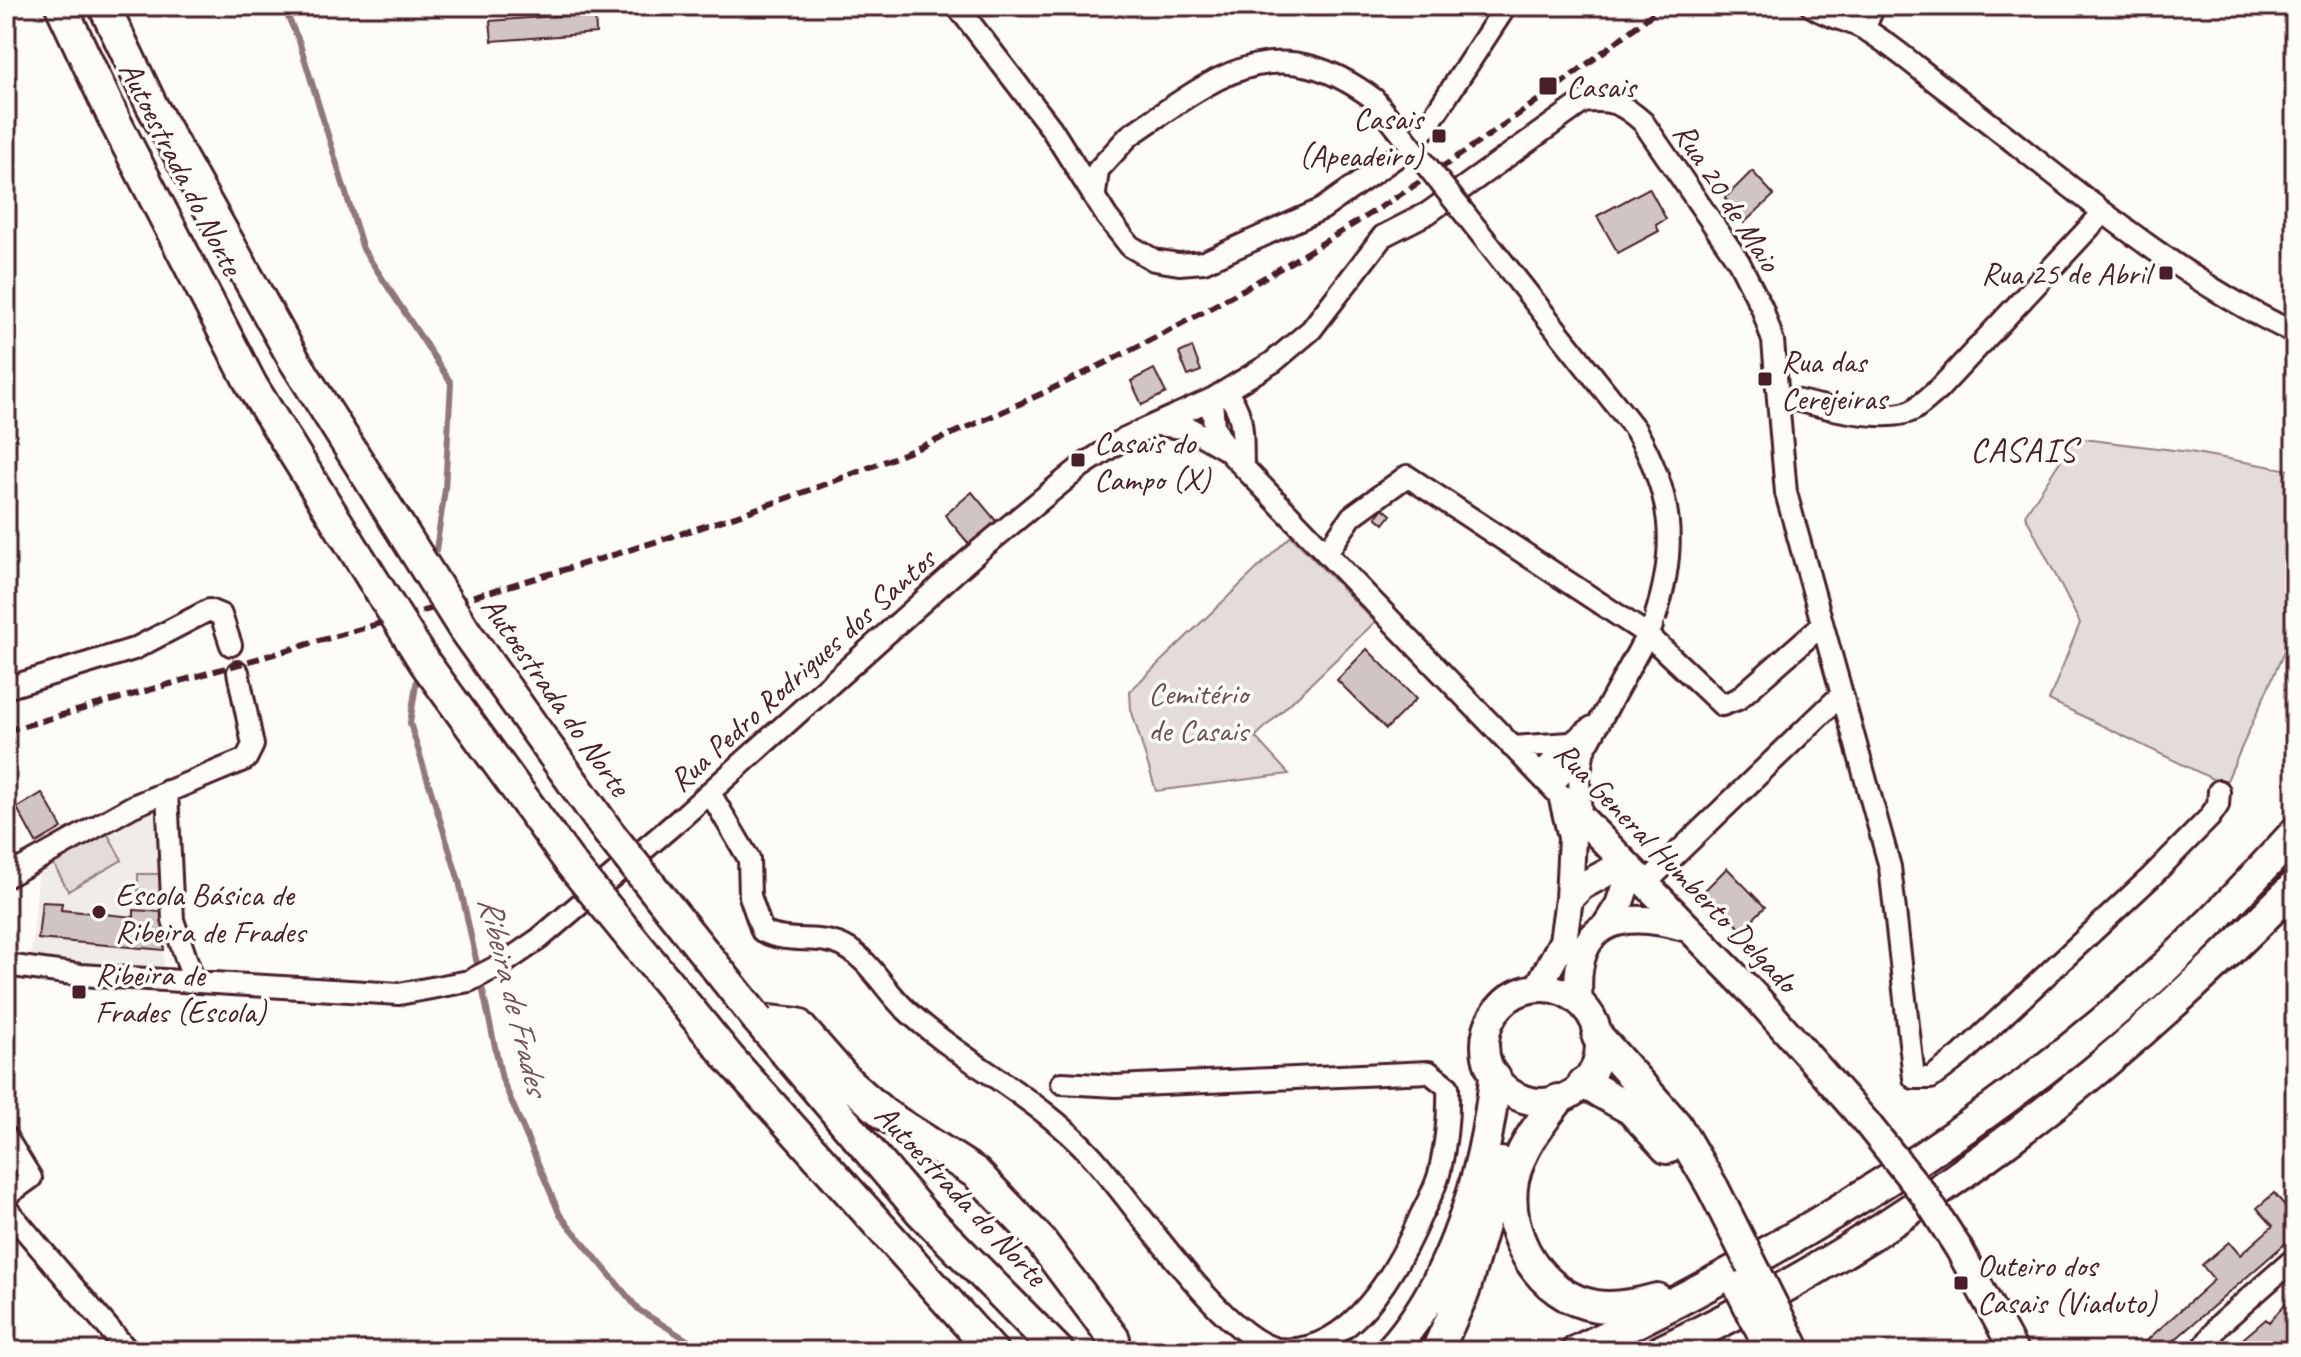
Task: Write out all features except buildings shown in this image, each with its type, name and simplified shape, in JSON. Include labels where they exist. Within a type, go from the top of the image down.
[{"type":"highway","name":"Autoestrada do Norte","points":[[61,6],[116,123],[252,386],[425,663],[571,864],[730,1059],[992,1351]]},
{"type":"highway","name":"Autoestrada do Norte","points":[[104,6],[152,106],[293,358],[465,631],[609,833],[758,1020],[921,1212],[1058,1351]]},
{"type":"highway","points":[[1577,1351],[1709,1283],[1885,1181],[2008,1096],[2124,1004],[2295,833]]},
{"type":"highway","points":[[1661,1351],[1728,1319],[1911,1208],[2093,1074],[2220,960],[2295,886]]},
{"type":"highway","points":[[758,1020],[797,1024],[848,1082],[884,1114],[976,1173],[1040,1240],[1120,1345]]},
{"type":"highway","points":[[1598,1037],[1676,1125],[1772,1351]]},
{"type":"highway","points":[[1584,1083],[1617,1100],[1645,1121],[1705,1193],[1795,1351]]},
{"type":"highway","points":[[1390,1351],[1427,1300],[1447,1259],[1500,1084]]},
{"type":"highway","points":[[1437,1351],[1464,1291],[1497,1180],[1507,1123],[1500,1084]]},
{"type":"highway","points":[[1558,1100],[1534,1131],[1513,1181],[1516,1232],[1528,1260],[1549,1284],[1596,1306],[1653,1300],[1709,1283]]},
{"type":"highway","points":[[1686,1351],[1728,1319]]},
{"type":"main road","name":"Rua General Humberto Delgado","points":[[1558,795],[1758,999],[1866,1122],[1925,1196],[1959,1249],[2014,1351]]},
{"type":"main road","points":[[1538,988],[1563,941],[1569,899],[1572,837],[1558,795]]},
{"type":"main road","points":[[1569,899],[1582,886],[1601,875],[1638,877]]},
{"type":"main road","points":[[1579,1002],[1580,954],[1594,932],[1607,924],[1638,877]]},
{"type":"main road","points":[[1607,924],[1660,921],[1687,928]]},
{"type":"main road","points":[[1538,988],[1553,989],[1579,1002],[1595,1024],[1598,1037],[1599,1054],[1584,1083],[1558,1100],[1540,1102],[1521,1099],[1500,1084],[1485,1046],[1491,1021],[1506,1001],[1521,992],[1538,988]]},
{"type":"street","points":[[957,6],[1051,128],[1107,217],[1130,246],[1154,260],[1179,264],[1204,262],[1322,209],[1384,167],[1426,128],[1506,6]]},
{"type":"street","points":[[1811,6],[1827,17],[1864,29],[2023,147],[2102,214],[2172,264],[2295,333]]},
{"type":"street","points":[[1864,29],[1874,6]]},
{"type":"street","points":[[1095,194],[1098,170],[1129,136],[1231,71],[1262,63],[1321,68],[1350,82],[1374,99],[1608,394],[1653,460],[1670,523],[1670,559],[1652,627],[1595,725],[1577,748],[1558,795]]},
{"type":"street","name":"Rua 20 de Maio","points":[[1219,396],[1273,362],[1311,330],[1383,236],[1428,213],[1583,102],[1603,99],[1623,104],[1643,122],[1739,262],[1762,308],[1773,341],[1786,493],[1890,867],[1911,1062],[1916,1079],[1931,1078],[1961,1055],[2151,877],[2209,818],[2218,805],[2219,791]]},
{"type":"street","points":[[1780,396],[1845,411],[1910,412],[1938,390],[2102,214]]},
{"type":"street","points":[[1227,450],[1214,427],[1219,396],[1236,404],[1241,420],[1243,465]]},
{"type":"street","name":"Rua Pedro Rodrigues dos Santos","points":[[6,965],[80,975],[193,979],[399,994],[469,981],[504,963],[539,939],[710,793],[981,549],[1102,452],[1219,396]]},
{"type":"street","name":"Rua General Humberto Delgado","points":[[1154,425],[1191,429],[1227,450],[1558,795]]},
{"type":"street","points":[[1327,552],[1352,516],[1407,476],[1652,627],[1713,701],[1722,705],[1738,699],[1822,625]]},
{"type":"street","points":[[6,688],[134,649],[209,610],[221,615],[231,645]]},
{"type":"street","points":[[6,877],[133,806],[246,759],[252,752],[238,672]]},
{"type":"street","points":[[1638,877],[1841,695]]},
{"type":"street","points":[[1512,747],[1577,748]]},
{"type":"street","points":[[1558,795],[1579,778],[1577,748]]},
{"type":"street","points":[[167,791],[173,920],[193,979]]},
{"type":"street","points":[[710,793],[749,859],[750,896],[762,931],[783,939],[828,940],[862,958],[902,1006],[962,1054],[1036,1104],[1090,1154],[1233,1326],[1277,1349],[1322,1344],[1366,1312],[1404,1255],[1440,1173],[1449,1109],[1448,1087],[1429,1072],[1132,1086],[1062,1083]]},
{"type":"street","points":[[6,1137],[31,1178],[6,1196]]},
{"type":"street","points":[[6,1208],[128,1351]]},
{"type":"street","points":[[2201,1351],[2220,1324],[2295,1258]]},
{"type":"shaded area","name":"Escola Básica de Ribeira de Frades","points":[[150,805],[161,814],[164,970],[31,958],[39,866],[108,827],[113,829]]},
{"type":"green space","points":[[2075,438],[2190,452],[2295,471],[2295,627],[2225,785],[2049,700],[2080,623],[2025,515]]},
{"type":"green space","name":"Cemitério de Casais","points":[[1291,536],[1375,622],[1255,737],[1289,774],[1156,791],[1131,709],[1130,691]]},
{"type":"green space","points":[[106,831],[122,860],[68,891],[52,861]]},
{"type":"green space","points":[[138,874],[160,874],[161,902],[138,903]]},
{"type":"waterway","name":"Ribeira de Frades","points":[[283,6],[299,41],[363,249],[451,383],[445,489],[436,550]]},
{"type":"waterway","name":"Ribeira de Frades","points":[[418,672],[410,723],[459,881],[502,1079],[560,1215],[639,1310],[705,1351]]},
{"type":"railway","points":[[6,731],[657,541],[766,506],[979,422],[1083,374],[1285,266],[1383,206],[1478,142],[1662,6]]},
{"type":"place","name":"Casais","points":[[1548,86]]},
{"type":"place","name":"Casais (Apeadeiro)","points":[[1439,136]]},
{"type":"place","name":"Rua 25 de Abril","points":[[2166,273]]},
{"type":"place","name":"Rua das Cerejeiras","points":[[1765,379]]},
{"type":"place","name":"Casais do Campo (X)","points":[[1078,460]]},
{"type":"place","name":"Escola Básica de Ribeira de Frades","points":[[99,912]]},
{"type":"place","name":"Ribeira de Frades (Escola)","points":[[79,992]]},
{"type":"place","name":"Outeiro dos Casais (Viaduto)","points":[[1961,1283]]},
{"type":"district","name":"CASAIS","points":[[2024,449]]}]
